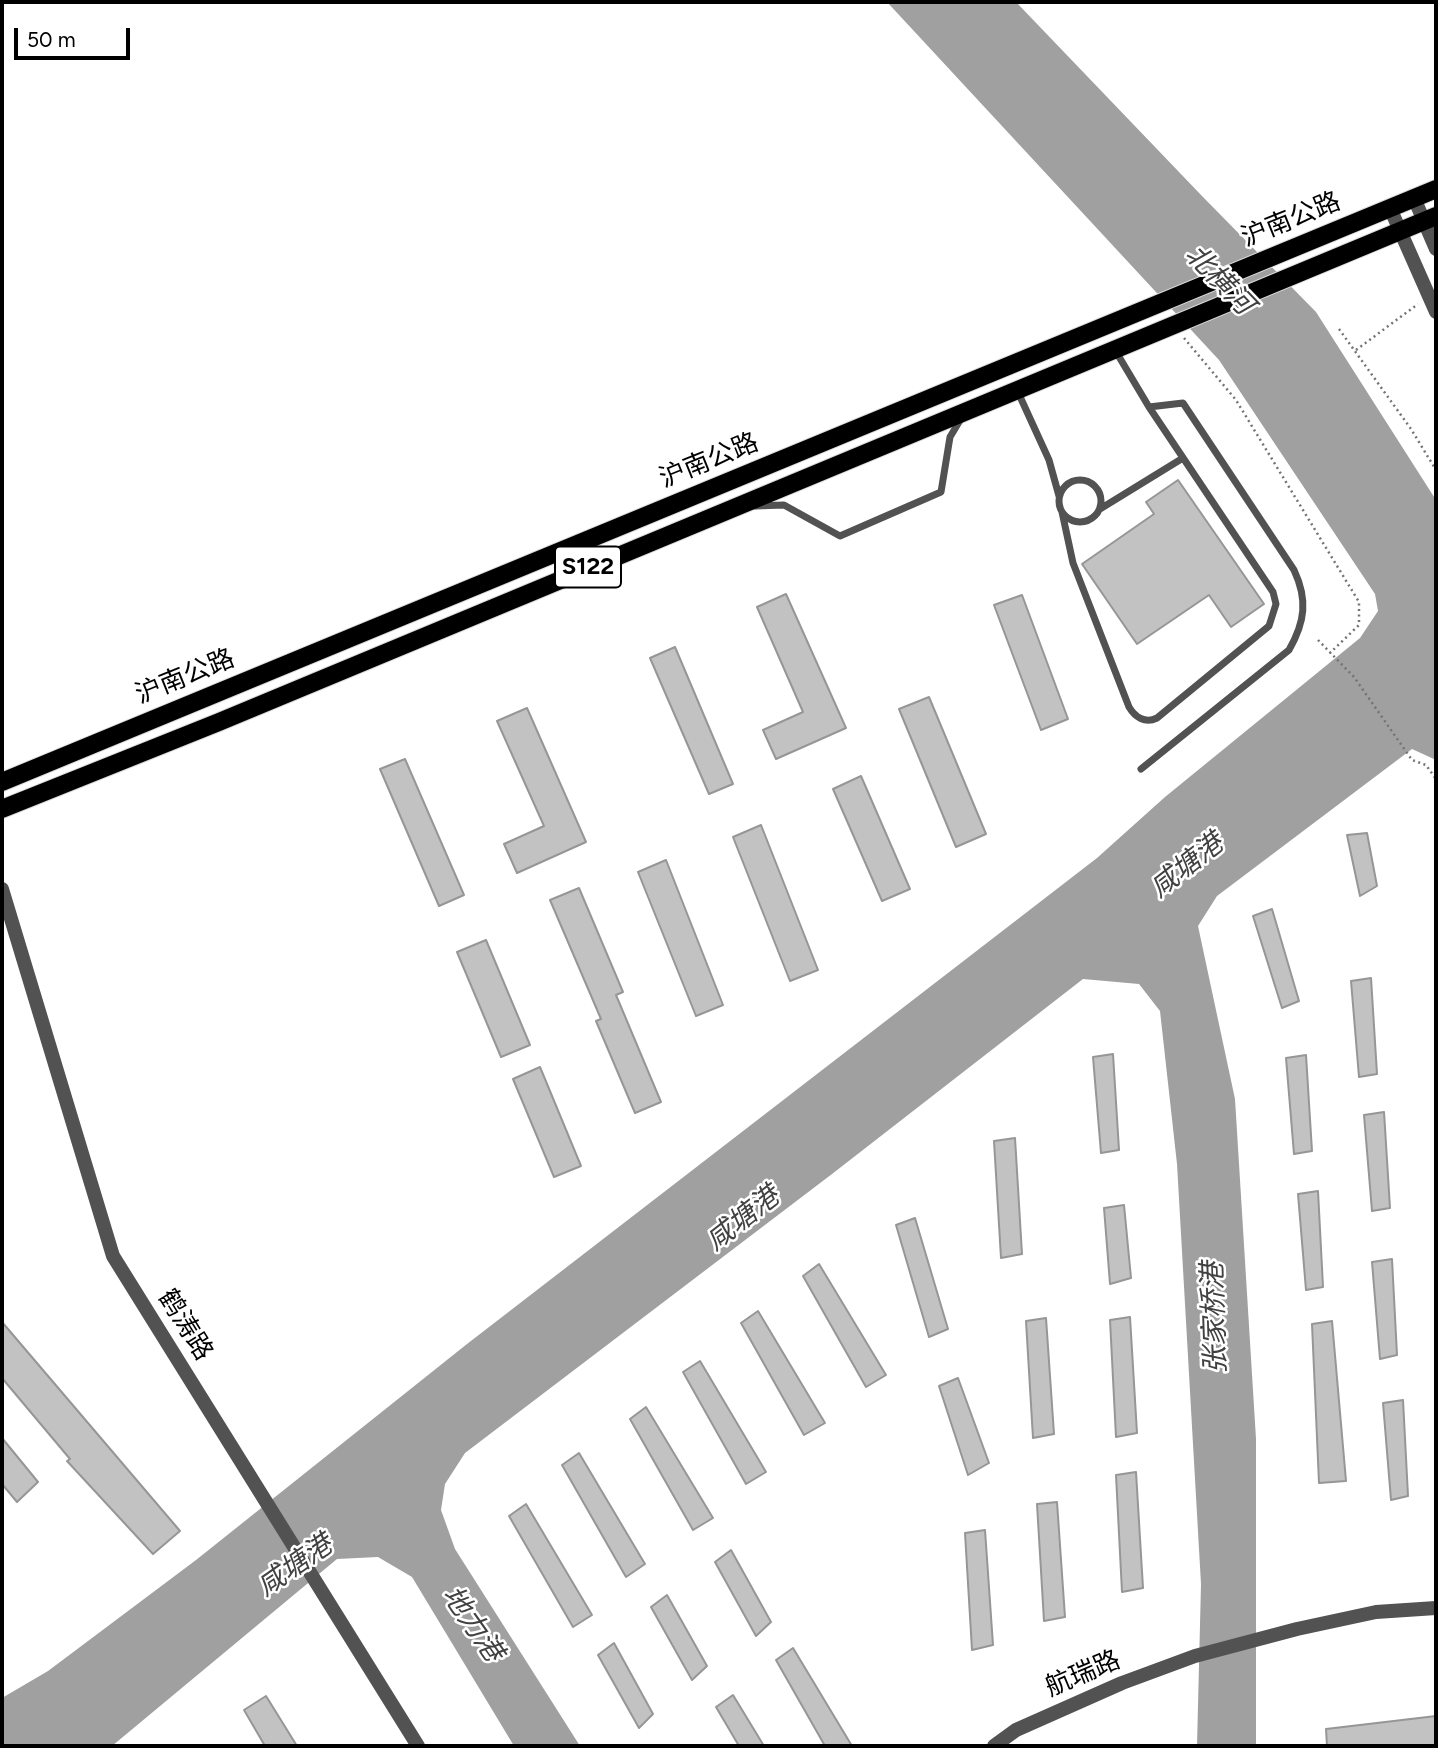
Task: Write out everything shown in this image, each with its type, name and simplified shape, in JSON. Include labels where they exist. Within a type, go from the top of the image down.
[{"type":"main road","name":"沪南公路","points":[[2,782],[1436,188]]},
{"type":"main road","name":"沪南公路","points":[[2,809],[219,722],[1430,219]]},
{"type":"street","points":[[1414,198],[1430,219],[1436,249]]},
{"type":"street","points":[[1390,208],[1436,312]]},
{"type":"street","name":"鹤涛路","points":[[2,888],[113,1256],[418,1746]]},
{"type":"street","name":"航瑞路","points":[[994,1746],[1016,1730],[1122,1683],[1195,1656],[1297,1629],[1376,1612],[1436,1608]]},
{"type":"lane","points":[[1017,390],[1049,460],[1073,563],[1129,707],[1140,719],[1152,720],[1262,634],[1274,614],[1276,604],[1273,592],[1114,350]]},
{"type":"lane","points":[[1141,769],[1289,650],[1302,624],[1303,609],[1300,582],[1294,570],[1183,403],[1149,407]]},
{"type":"lane","points":[[733,507],[784,505],[840,536],[942,492],[950,437],[966,411]]},
{"type":"lane","points":[[1062,512],[1071,521],[1084,522],[1096,515],[1100,509],[1183,458]]},
{"type":"lane","points":[[1059,497],[1062,490],[1073,481],[1087,481],[1094,485],[1101,496],[1100,509]]},
{"type":"path","points":[[1356,350],[1429,296]]},
{"type":"path","points":[[1173,325],[1236,400],[1359,602],[1359,625],[1330,653]]},
{"type":"path","points":[[1339,328],[1411,429],[1436,470]]},
{"type":"path","points":[[1318,640],[1354,677],[1412,760],[1426,765],[1436,779]]},
{"type":"water","points":[[887,2],[1016,2],[1316,312],[1436,500],[1436,760],[1412,749],[1217,896],[1198,926],[1235,1099],[1256,1439],[1256,1746],[1197,1746],[1201,1584],[1177,1164],[1160,1011],[1139,984],[1083,979],[465,1453],[445,1484],[441,1510],[455,1549],[580,1746],[514,1746],[412,1577],[378,1557],[337,1559],[112,1746],[2,1746],[2,1698],[48,1671],[196,1560],[467,1344],[1097,858],[1165,797],[1360,638],[1378,611],[1375,594],[1219,360]]},
{"type":"building","points":[[1178,480],[1264,604],[1231,627],[1209,595],[1137,644],[1082,564],[1154,514],[1146,502]]},
{"type":"building","points":[[786,594],[846,728],[776,759],[763,730],[803,712],[757,607]]},
{"type":"building","points":[[1022,595],[1068,719],[1041,730],[994,605]]},
{"type":"building","points":[[675,647],[733,784],[709,794],[650,658]]},
{"type":"building","points":[[929,697],[986,834],[956,847],[899,709]]},
{"type":"building","points":[[527,708],[586,842],[517,873],[504,844],[544,826],[497,721]]},
{"type":"building","points":[[405,759],[464,895],[439,906],[380,769]]},
{"type":"building","points":[[861,776],[910,889],[882,901],[833,789]]},
{"type":"building","points":[[761,825],[818,970],[790,981],[733,837]]},
{"type":"building","points":[[1367,833],[1377,886],[1360,896],[1347,835]]},
{"type":"building","points":[[666,860],[723,1005],[696,1016],[638,872]]},
{"type":"building","points":[[579,888],[623,992],[616,995],[661,1102],[635,1113],[596,1021],[601,1019],[550,900]]},
{"type":"building","points":[[1272,909],[1299,1001],[1282,1008],[1253,916]]},
{"type":"building","points":[[486,940],[530,1045],[501,1057],[457,952]]},
{"type":"building","points":[[1371,978],[1377,1074],[1359,1077],[1351,981]]},
{"type":"building","points":[[1113,1054],[1119,1150],[1101,1153],[1093,1057]]},
{"type":"building","points":[[1306,1055],[1312,1151],[1294,1154],[1286,1058]]},
{"type":"building","points":[[540,1067],[581,1166],[554,1177],[513,1079]]},
{"type":"building","points":[[1384,1112],[1390,1208],[1372,1211],[1364,1115]]},
{"type":"building","points":[[1015,1138],[1022,1254],[1001,1258],[994,1141]]},
{"type":"building","points":[[1318,1191],[1323,1287],[1306,1290],[1298,1194]]},
{"type":"building","points":[[1124,1205],[1131,1278],[1110,1284],[1104,1208]]},
{"type":"building","points":[[915,1218],[948,1329],[929,1337],[896,1225]]},
{"type":"building","points":[[1392,1259],[1397,1355],[1380,1359],[1372,1262]]},
{"type":"building","points":[[819,1264],[886,1375],[866,1387],[803,1276]]},
{"type":"building","points":[[758,1311],[825,1423],[804,1435],[741,1323]]},
{"type":"building","points":[[1130,1317],[1137,1433],[1116,1437],[1110,1320]]},
{"type":"building","points":[[1046,1318],[1054,1434],[1033,1438],[1026,1321]]},
{"type":"building","points":[[1332,1321],[1346,1481],[1319,1483],[1312,1324]]},
{"type":"building","points":[[2,1322],[180,1531],[153,1554],[67,1461],[70,1459],[2,1378]]},
{"type":"building","points":[[700,1361],[766,1472],[746,1484],[683,1372]]},
{"type":"building","points":[[958,1378],[989,1463],[968,1475],[939,1386]]},
{"type":"building","points":[[1403,1400],[1408,1496],[1391,1500],[1383,1403]]},
{"type":"building","points":[[646,1407],[713,1518],[693,1530],[630,1419]]},
{"type":"building","points":[[2,1438],[38,1482],[17,1502],[2,1484]]},
{"type":"building","points":[[579,1453],[645,1564],[626,1577],[562,1465]]},
{"type":"building","points":[[1136,1472],[1143,1588],[1122,1592],[1116,1475]]},
{"type":"building","points":[[1057,1502],[1065,1617],[1044,1621],[1037,1504]]},
{"type":"building","points":[[526,1504],[592,1615],[573,1627],[509,1516]]},
{"type":"building","points":[[985,1530],[993,1645],[972,1650],[965,1533]]},
{"type":"building","points":[[731,1550],[771,1622],[756,1636],[715,1562]]},
{"type":"building","points":[[667,1595],[707,1666],[692,1680],[651,1607]]},
{"type":"building","points":[[614,1643],[653,1714],[639,1728],[598,1655]]},
{"type":"building","points":[[793,1648],[852,1746],[825,1746],[776,1660]]},
{"type":"building","points":[[733,1695],[764,1746],[739,1746],[716,1707]]},
{"type":"building","points":[[266,1696],[297,1746],[265,1746],[244,1710]]},
{"type":"building","points":[[1436,1716],[1436,1746],[1327,1746],[1326,1729]]},
{"type":"water label","name":"北横河","points":[[1219,280]]},
{"type":"water label","name":"咸塘港","points":[[1187,866]]},
{"type":"water label","name":"咸塘港","points":[[743,1219]]},
{"type":"water label","name":"张家桥港","points":[[1215,1318]]},
{"type":"water label","name":"咸塘港","points":[[295,1566]]},
{"type":"water label","name":"地力港","points":[[472,1624]]}]
